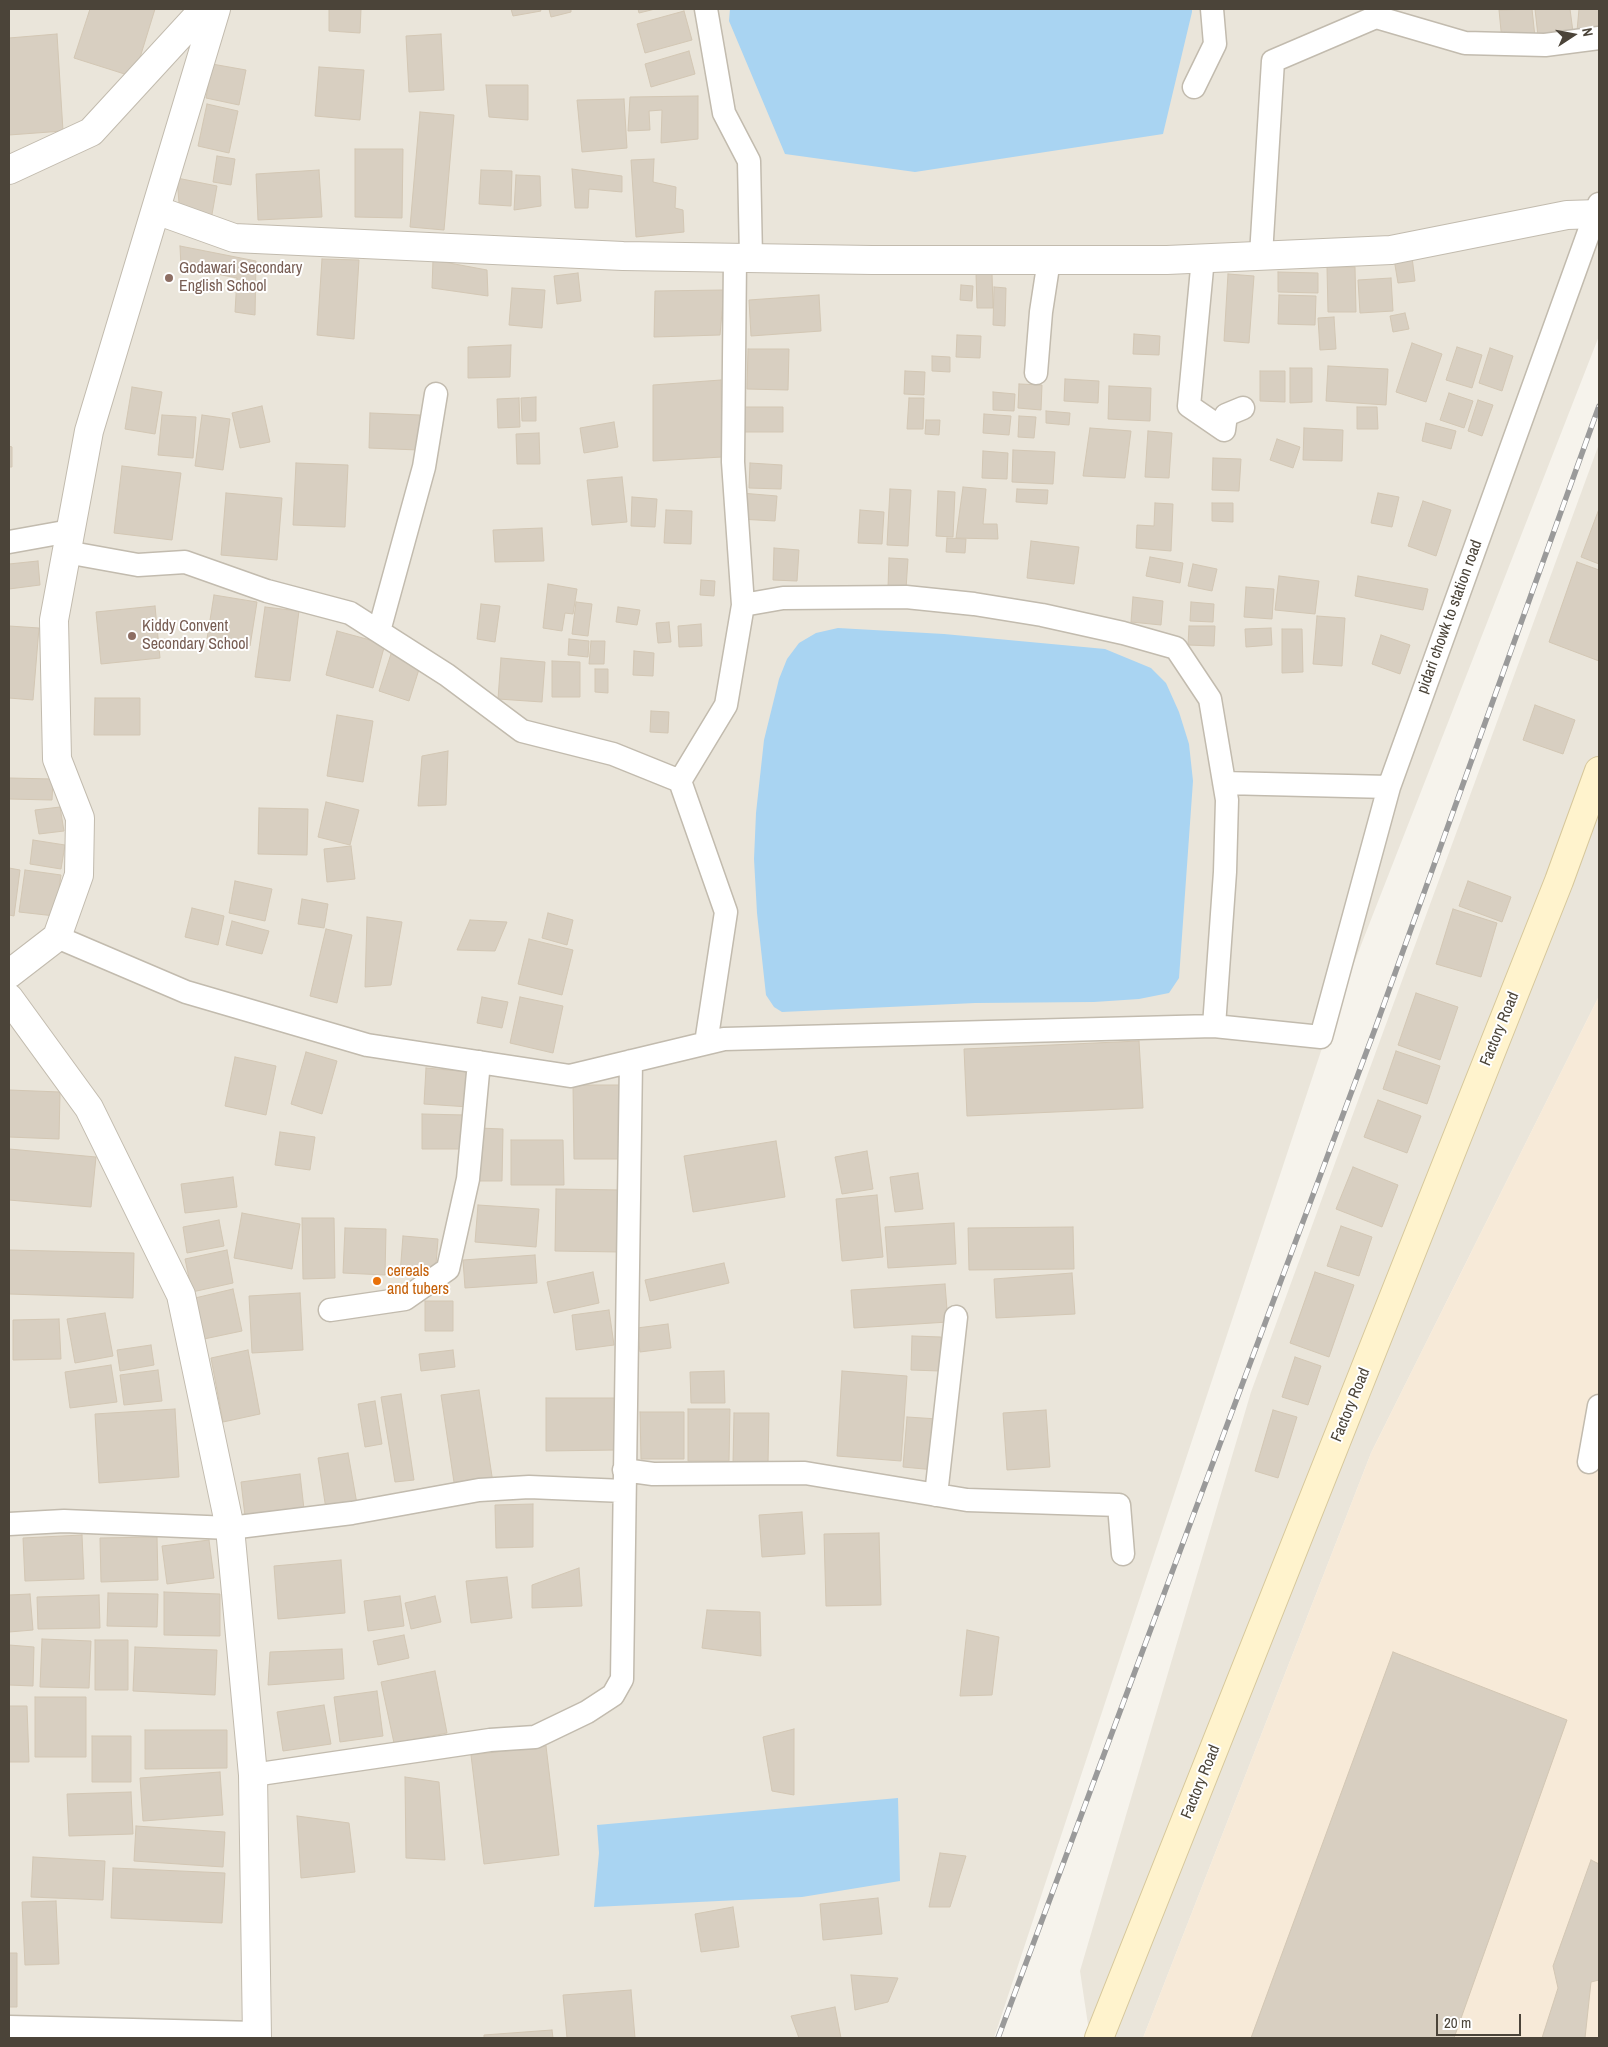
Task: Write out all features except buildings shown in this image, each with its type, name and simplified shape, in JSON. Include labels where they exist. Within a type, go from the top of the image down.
[{"type":"main road","name":"Factory Road","points":[[1099,2038],[1552,899],[1599,771]]},
{"type":"street","points":[[9,170],[91,132],[204,9]]},
{"type":"street","points":[[9,974],[57,937],[79,875],[80,818],[57,759],[54,620],[89,431],[118,328],[156,210],[216,9]]},
{"type":"street","points":[[680,781],[726,705],[743,605],[733,462],[749,161],[724,113],[706,9]]},
{"type":"street","points":[[1194,86],[1215,44],[1212,9]]},
{"type":"street","points":[[1261,255],[1273,61],[1376,17],[1465,43],[1545,45],[1599,38]]},
{"type":"street","points":[[156,210],[234,238],[623,256],[872,260],[1203,258],[1391,250],[1598,210]]},
{"type":"street","name":"pidari chowk to station road","points":[[1214,1026],[1321,1037],[1389,787],[1598,210]]},
{"type":"street","points":[[1203,258],[1189,406],[1224,430],[1226,415],[1243,408]]},
{"type":"street","points":[[1036,373],[1041,312],[1049,260]]},
{"type":"street","points":[[379,631],[424,467],[436,394]]},
{"type":"street","points":[[9,542],[68,541],[138,565],[185,562],[267,591],[350,613],[446,675],[522,731],[613,754],[680,781],[726,912],[706,1043]]},
{"type":"street","points":[[57,937],[186,992],[368,1045],[570,1076],[724,1039],[1214,1026],[1225,872],[1226,800],[1210,699],[1176,648],[1123,633],[1042,615],[974,604],[906,597],[783,598],[743,605]]},
{"type":"street","points":[[1224,783],[1389,787]]},
{"type":"street","points":[[9,998],[89,1108],[181,1295],[230,1528],[253,1775],[257,2036],[9,2027]]},
{"type":"street","points":[[253,1775],[490,1740],[535,1737],[587,1712],[614,1695],[622,1679],[631,1061]]},
{"type":"street","points":[[330,1310],[405,1299],[448,1270],[468,1179],[479,1062]]},
{"type":"street","points":[[936,1496],[956,1317]]},
{"type":"street","points":[[1589,1462],[1599,1406]]},
{"type":"street","points":[[9,1524],[64,1521],[230,1528],[352,1513],[479,1490],[624,1481],[653,1474],[805,1473],[967,1500],[1119,1505],[1123,1554]]},
{"type":"shaded area","points":[[9,9],[1599,9],[1599,336],[1329,1027],[994,2038],[9,2038]]},
{"type":"shaded area","points":[[1599,444],[1599,996],[1371,1453],[1143,2038],[1090,2038],[1080,1971],[1251,1392]]},
{"type":"shaded area","points":[[1599,996],[1599,2038],[1143,2038],[1371,1453]]},
{"type":"water","points":[[730,9],[1192,9],[1192,12],[1163,134],[915,172],[785,154],[729,21]]},
{"type":"water","points":[[838,628],[944,634],[1105,649],[1151,668],[1166,683],[1179,712],[1189,744],[1193,781],[1179,978],[1169,993],[1139,999],[1094,1002],[975,1003],[782,1012],[774,1007],[766,995],[757,913],[754,859],[756,813],[764,740],[779,679],[787,659],[799,643],[816,633]]},
{"type":"water","points":[[898,1798],[900,1881],[802,1897],[594,1907],[599,1853],[597,1825]]},
{"type":"railway","points":[[998,2038],[1375,1029],[1599,406]]},
{"type":"place","name":"Godawari Secondary English School","points":[[169,278]]},
{"type":"place","name":"Kiddy Convent Secondary School","points":[[132,636]]},
{"type":"place","name":"cereals and tubers","points":[[377,1281]]}]
